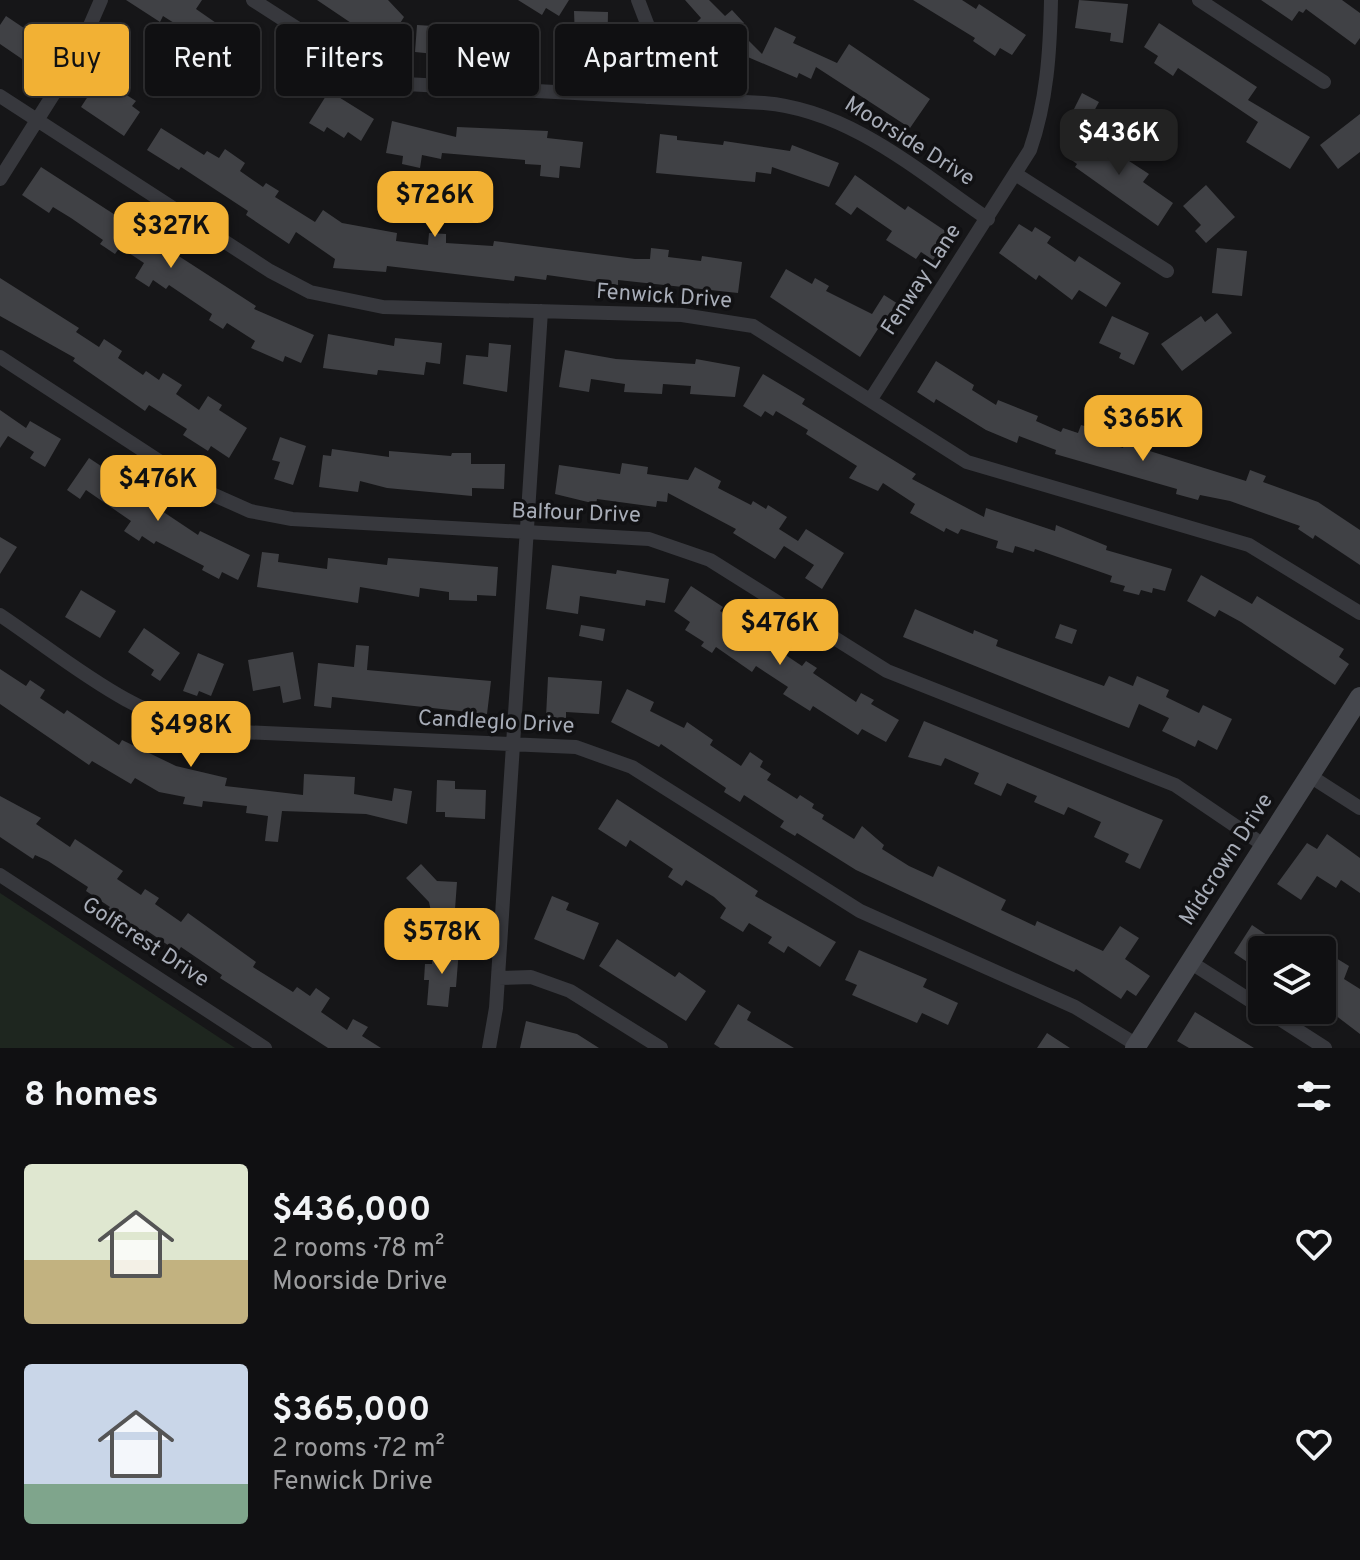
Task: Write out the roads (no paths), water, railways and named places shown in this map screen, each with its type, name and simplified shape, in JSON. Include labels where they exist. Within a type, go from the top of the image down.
[{"type":"street","points":[[0,179],[75,60],[101,0]]},
{"type":"street","name":"Moorside Drive","points":[[253,0],[328,51],[380,79],[431,87],[784,105],[822,114],[858,131],[988,219]]},
{"type":"street","points":[[638,0],[651,34],[647,97]]},
{"type":"street","name":"Fenway Lane","points":[[871,399],[1017,175],[1030,150],[1042,108],[1049,56],[1051,0]]},
{"type":"street","points":[[1199,0],[1324,82]]},
{"type":"street","name":"Fenwick Drive","points":[[0,96],[270,271],[310,292],[383,307],[682,315],[753,326],[967,462],[1249,545],[1360,613]]},
{"type":"street","points":[[1017,175],[1167,271]]},
{"type":"street","points":[[489,1048],[498,978],[541,311]]},
{"type":"street","name":"Balfour Drive","points":[[0,357],[205,491],[250,511],[292,519],[525,535],[619,536],[685,549],[710,560],[887,671],[1175,785],[1265,846]]},
{"type":"street","name":"Candleglo Drive","points":[[0,615],[126,699],[185,726],[218,731],[576,747],[632,767],[860,911],[1075,1007],[1136,1046]]},
{"type":"street","name":"Midcrown Drive","points":[[1136,1046],[1360,697]]},
{"type":"street","points":[[1310,776],[1360,808]]},
{"type":"street","name":"Golfcrest Drive","points":[[0,875],[265,1048]]},
{"type":"street","points":[[1190,962],[1248,999]]},
{"type":"street","points":[[498,978],[531,977],[570,991],[661,1048]]},
{"type":"street","points":[[1287,1024],[1325,1048]]}]
